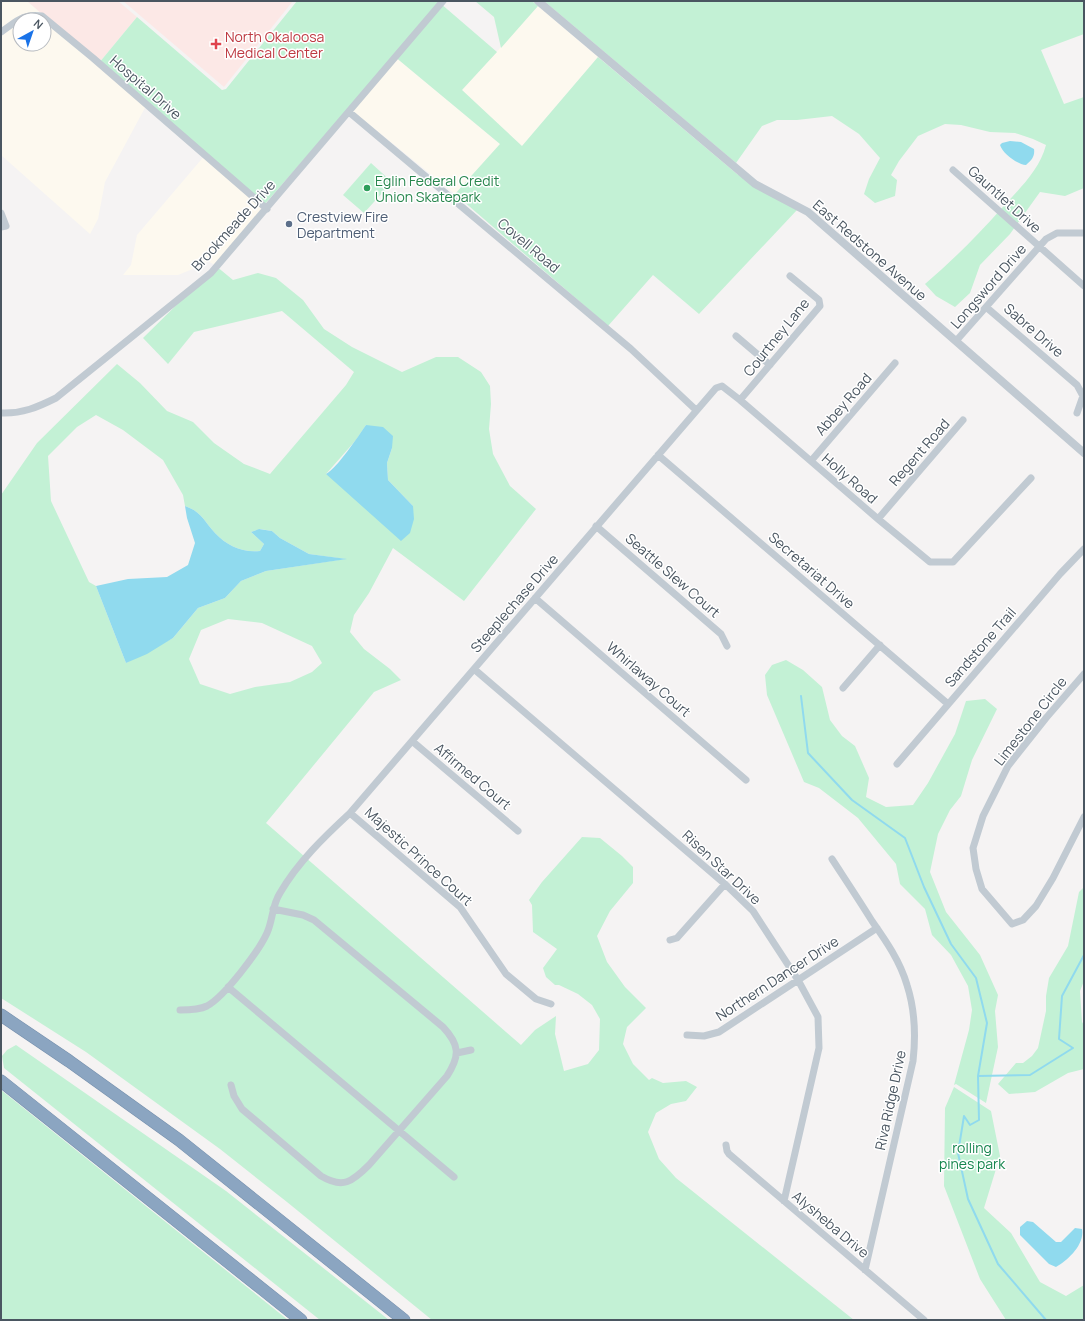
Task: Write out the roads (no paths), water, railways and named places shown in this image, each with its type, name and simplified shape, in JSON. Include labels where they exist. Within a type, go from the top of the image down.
[{"type":"highway","points":[[1,1015],[69,1061],[179,1140],[404,1320]]},
{"type":"highway","points":[[1,1080],[301,1320]]},
{"type":"street","name":"Brookmeade Drive","points":[[1,413],[22,412],[56,398],[211,273],[444,1]]},
{"type":"street","name":"East Redstone Avenue","points":[[538,1],[755,184],[808,212],[1084,453]]},
{"type":"street","name":"Hospital Drive","points":[[1,32],[24,16],[33,14],[42,16],[93,58],[267,209]]},
{"type":"street","name":"Covell Road","points":[[349,112],[631,349],[696,410]]},
{"type":"street","name":"Gauntlet Drive","points":[[953,170],[1084,286]]},
{"type":"street","points":[[1,212],[6,226],[1,227]]},
{"type":"street","name":"Longsword Drive","points":[[956,341],[1046,239],[1057,233],[1084,233]]},
{"type":"street","name":"Courtney Lane","points":[[740,400],[820,306],[819,300],[790,276]]},
{"type":"street","name":"Sabre Drive","points":[[986,307],[1077,385],[1083,396],[1077,413]]},
{"type":"street","points":[[736,336],[770,365]]},
{"type":"street","name":"Abbey Road","points":[[811,461],[895,364]]},
{"type":"street","name":"Holly Road","points":[[696,410],[716,388],[722,386],[930,562],[953,562],[1031,478]]},
{"type":"street","name":"Steeplechase Drive","points":[[180,1010],[197,1009],[207,1006],[228,987],[260,948],[268,932],[273,909],[279,894],[293,873],[322,839],[350,813],[696,410]]},
{"type":"street","name":"Regent Road","points":[[878,519],[963,420]]},
{"type":"street","name":"Secretariat Drive","points":[[658,455],[948,704]]},
{"type":"street","name":"Seattle Slew Court","points":[[596,526],[722,634],[727,646]]},
{"type":"street","name":"Sandstone Trail","points":[[897,764],[1060,574],[1084,549]]},
{"type":"street","name":"Whirlaway Court","points":[[535,598],[746,780]]},
{"type":"street","points":[[843,688],[880,646]]},
{"type":"street","name":"Risen Star Drive","points":[[474,668],[725,884],[753,911],[798,980],[818,1017],[819,1048],[784,1201]]},
{"type":"street","name":"Limestone Circle","points":[[1084,674],[1046,718],[1008,766],[983,816],[973,848],[976,869],[982,889],[1012,924],[1024,920],[1036,906],[1053,878],[1084,817]]},
{"type":"street","name":"Affirmed Court","points":[[412,741],[518,831]]},
{"type":"street","name":"Majestic Prince Court","points":[[350,813],[460,907],[506,974],[536,999],[551,1004]]},
{"type":"street","name":"Riva Ridge Drive","points":[[832,859],[892,950],[907,984],[914,1015],[915,1047],[911,1072],[865,1270]]},
{"type":"street","points":[[670,940],[677,938],[725,884]]},
{"type":"street","points":[[231,1085],[234,1096],[242,1109],[320,1176],[331,1182],[342,1184],[350,1182],[358,1177],[370,1165],[447,1076],[455,1064],[457,1053],[451,1036],[443,1027],[314,920],[303,915],[273,909]]},
{"type":"street","name":"Northern Dancer Drive","points":[[687,1035],[704,1036],[719,1032],[877,928]]},
{"type":"street","points":[[228,987],[454,1177]]},
{"type":"street","points":[[457,1053],[471,1050]]},
{"type":"street","name":"Alysheba Drive","points":[[726,1145],[729,1154],[924,1320]]},
{"type":"water","points":[[1010,141],[1021,142],[1034,149],[1033,158],[1026,165],[1019,163],[1004,152],[1000,145]]},
{"type":"water","points":[[366,425],[383,427],[393,436],[392,448],[387,463],[388,480],[413,506],[414,519],[410,533],[401,541],[326,474],[342,459]]},
{"type":"water","points":[[185,506],[191,508],[199,514],[215,533],[225,542],[241,550],[260,551],[264,544],[251,532],[259,529],[272,531],[280,538],[309,554],[347,559],[266,571],[241,581],[225,598],[198,608],[173,638],[147,654],[126,663],[96,586],[128,579],[167,577],[188,565],[195,543],[187,518]]},
{"type":"water","points":[[1027,1221],[1033,1222],[1056,1242],[1061,1242],[1075,1228],[1082,1229],[1081,1241],[1070,1257],[1056,1267],[1049,1264],[1020,1235],[1020,1227]]},
{"type":"waterway","points":[[801,696],[808,753],[852,800],[905,838],[924,887],[951,944],[976,978],[987,1023],[978,1076]]},
{"type":"waterway","points":[[1046,1320],[998,1264],[968,1199],[958,1153],[964,1116],[970,1125],[979,1120],[978,1076],[1030,1075],[1073,1048],[1059,1039],[1062,996],[1084,955]]},
{"type":"place","name":"North Okaloosa Medical Center","points":[[216,44]]},
{"type":"place","name":"Eglin Federal Credit Union Skatepark","points":[[367,188]]},
{"type":"place","name":"Crestview Fire Department","points":[[289,224]]},
{"type":"park label","name":"rolling pines park","points":[[972,1156]]}]
